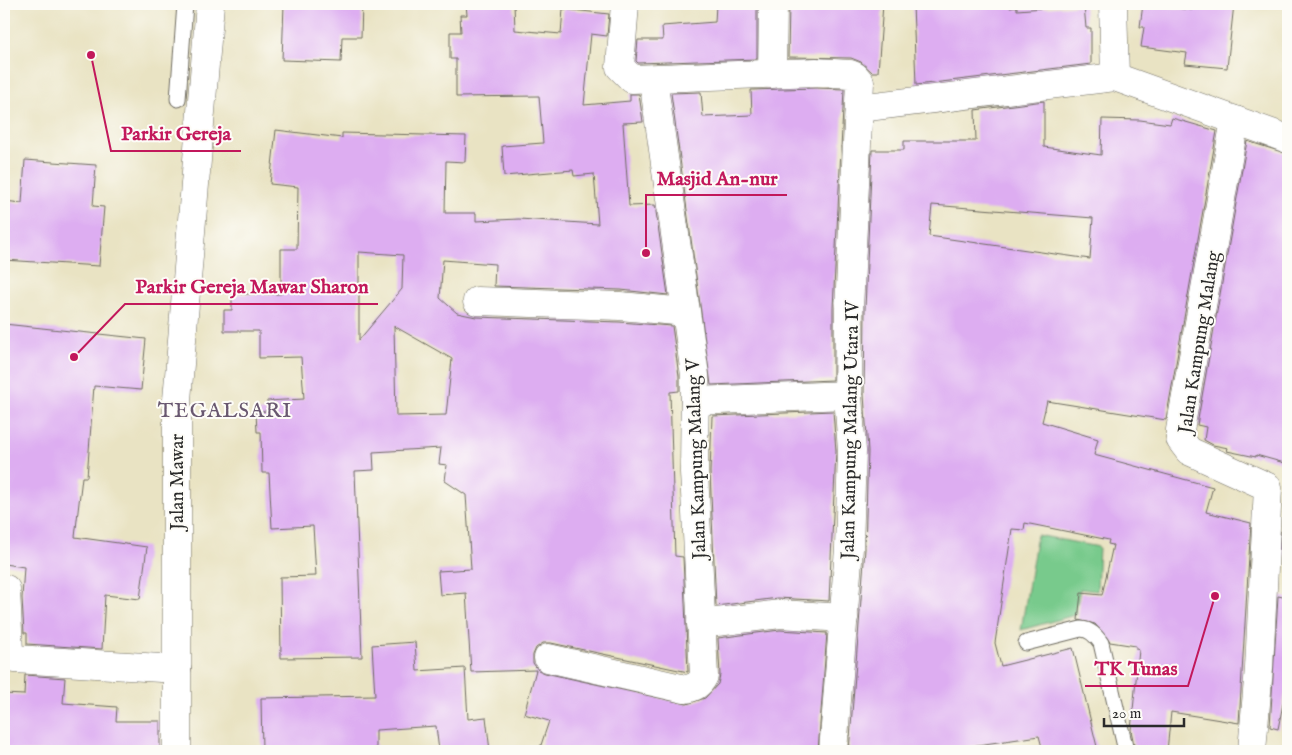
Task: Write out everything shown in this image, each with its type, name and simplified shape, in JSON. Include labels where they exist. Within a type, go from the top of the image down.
[{"type":"street","name":"Jalan Mawar","points":[[177,751],[177,400],[210,4]]},
{"type":"street","name":"Jalan Kampung Malang Utara IV","points":[[625,4],[620,67],[632,79],[816,72],[855,76],[860,82],[854,178],[854,244],[849,310],[848,395],[852,451],[844,618],[833,751]]},
{"type":"street","points":[[772,74],[773,4]]},
{"type":"street","points":[[1113,4],[1115,77]]},
{"type":"street","points":[[859,108],[1115,77],[1288,138]]},
{"type":"street","name":"Jalan Kampung Malang V","points":[[548,658],[685,689],[692,688],[701,683],[704,676],[694,472],[695,375],[653,79]]},
{"type":"street","name":"Jalan Kampung Malang","points":[[1236,120],[1180,439],[1189,452],[1278,490],[1252,751]]},
{"type":"street","points":[[477,301],[620,306],[686,312]]},
{"type":"street","points":[[696,401],[848,395]]},
{"type":"street","points":[[6,589],[9,652],[15,659],[177,669]]},
{"type":"street","points":[[701,624],[780,614],[844,618]]},
{"type":"lane","points":[[178,99],[186,4]]},
{"type":"lane","points":[[1026,643],[1080,629],[1089,630],[1096,636],[1101,643],[1126,751]]},
{"type":"green space","points":[[1037,535],[1099,547],[1097,591],[1080,589],[1075,615],[1021,630]]},
{"type":"building","points":[[284,4],[362,4],[361,37],[342,37],[341,62],[282,60]]},
{"type":"building","points":[[466,4],[514,4],[515,30],[561,34],[563,9],[609,14],[607,36],[591,34],[584,105],[630,101],[630,94],[639,94],[643,122],[623,123],[629,206],[655,205],[668,295],[621,290],[494,286],[495,264],[443,260],[440,298],[457,313],[476,317],[619,322],[672,326],[679,376],[679,391],[670,392],[675,556],[683,557],[688,672],[551,643],[543,643],[536,648],[533,655],[533,663],[538,670],[545,673],[687,704],[705,698],[718,684],[720,675],[718,638],[780,630],[827,633],[818,751],[539,751],[549,721],[524,714],[536,670],[471,672],[466,593],[440,595],[438,571],[471,569],[466,495],[445,481],[447,465],[439,464],[441,448],[373,452],[374,470],[355,471],[362,657],[281,658],[280,577],[316,576],[313,526],[272,528],[269,473],[262,473],[261,432],[257,432],[256,412],[267,411],[267,401],[304,399],[301,357],[259,358],[259,331],[224,331],[224,310],[232,310],[232,294],[281,294],[281,249],[297,249],[298,187],[270,184],[276,130],[342,138],[342,133],[466,136],[465,162],[446,161],[445,213],[476,213],[476,221],[519,219],[598,224],[594,174],[574,176],[573,170],[504,176],[502,146],[543,143],[539,96],[456,97],[456,59],[450,59],[450,32],[461,32],[460,15],[467,15]],"holes":[[[359,252],[403,255],[402,289],[359,340]],[[394,326],[452,359],[446,415],[396,416]]]},
{"type":"building","points":[[716,4],[757,4],[757,59],[638,63],[636,61],[638,40],[663,40],[662,26],[715,22]]},
{"type":"building","points":[[789,4],[883,4],[878,72],[872,72],[861,62],[851,58],[788,57]]},
{"type":"building","points":[[913,4],[1009,4],[1010,8],[1017,7],[1017,10],[1084,5],[1086,28],[1091,28],[1091,64],[916,85]]},
{"type":"building","points":[[1143,4],[1192,10],[1193,4],[1234,4],[1227,68],[1185,64],[1187,53],[1141,47],[1144,27],[1140,27]]},
{"type":"building","points":[[844,89],[833,308],[833,380],[711,385],[671,93],[701,92],[703,117],[752,115],[751,90]]},
{"type":"building","points":[[1044,101],[1044,147],[1101,155],[1102,119],[1140,120],[1170,124],[1172,118],[1217,131],[1166,420],[1047,401],[1042,422],[1098,439],[1094,455],[1213,487],[1206,512],[1251,523],[1239,723],[1171,712],[1167,751],[1135,750],[1131,730],[1139,650],[1136,649],[1136,646],[1110,642],[1095,624],[1078,620],[1081,593],[1102,595],[1113,545],[1108,544],[1109,540],[1025,523],[1024,530],[1012,529],[995,643],[1001,666],[1073,648],[1098,751],[1043,751],[1039,736],[937,751],[849,751],[865,549],[868,451],[864,395],[865,309],[872,150],[904,150],[904,141],[976,141],[975,110]],"holes":[[[932,205],[1093,218],[1090,259],[929,236]]]},
{"type":"building","points":[[1247,141],[1288,154],[1288,464],[1256,455],[1256,457],[1227,451],[1228,448],[1213,445],[1204,440],[1206,427],[1197,425]]},
{"type":"building","points":[[25,160],[96,165],[93,206],[104,207],[99,266],[4,260],[4,201],[22,203]]},
{"type":"building","points":[[4,324],[146,339],[141,390],[94,386],[87,477],[82,477],[75,537],[147,547],[140,599],[105,595],[102,649],[27,644],[27,633],[24,633],[22,598],[24,567],[4,564]]},
{"type":"building","points":[[833,411],[836,451],[829,601],[778,598],[716,606],[710,472],[712,416]]},
{"type":"building","points":[[1281,531],[1288,533],[1288,556],[1280,554]]},
{"type":"building","points":[[1278,596],[1288,598],[1288,679],[1278,729],[1270,727]]},
{"type":"building","points":[[415,642],[417,671],[465,668],[468,719],[486,717],[490,751],[439,751],[436,726],[376,730],[376,751],[262,751],[261,698],[375,696],[372,645]]},
{"type":"building","points":[[25,675],[65,678],[63,703],[117,707],[116,721],[160,721],[160,751],[4,751],[4,694],[24,695]]},
{"type":"place","name":"Parkir Gereja","points":[[91,55]]},
{"type":"place","name":"Masjid An-nur","points":[[646,253]]},
{"type":"place","name":"Parkir Gereja Mawar Sharon","points":[[74,357]]},
{"type":"place","name":"TK Tunas","points":[[1215,596]]},
{"type":"district","name":"TEGALSARI","points":[[225,410]]}]
